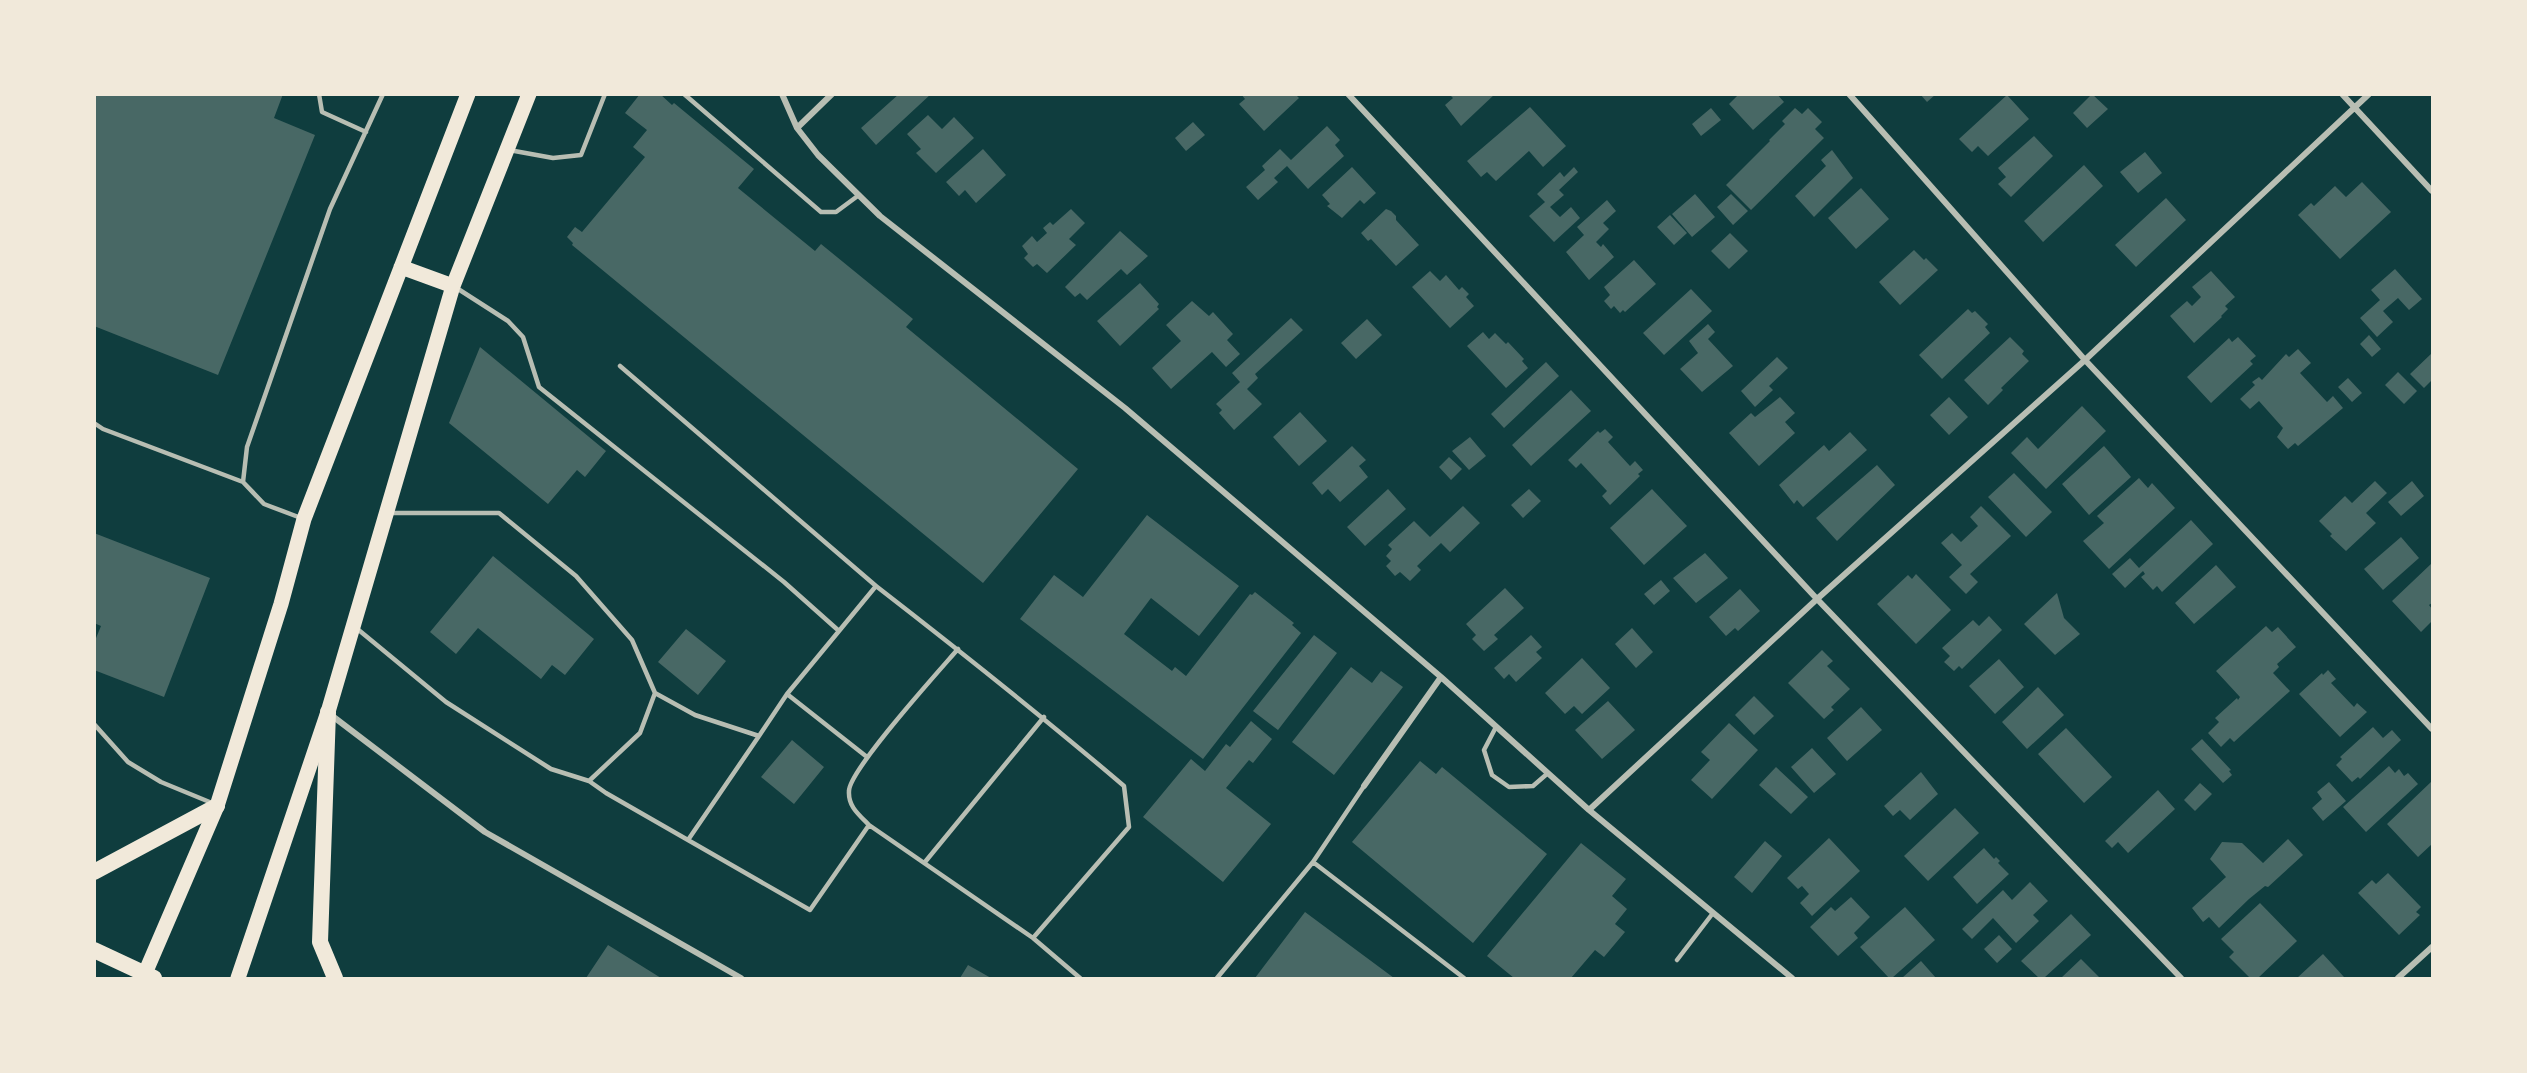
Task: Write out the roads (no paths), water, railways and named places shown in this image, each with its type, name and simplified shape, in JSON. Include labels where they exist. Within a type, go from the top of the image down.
[{"type":"highway","points":[[328,712],[320,942],[335,978]]},
{"type":"highway","points":[[94,872],[217,806]]},
{"type":"highway","points":[[94,950],[147,977]]},
{"type":"main road","points":[[147,977],[217,806],[281,604],[304,519],[468,94]]},
{"type":"main road","points":[[238,978],[328,712],[453,286],[529,94]]},
{"type":"main road","points":[[401,267],[453,286]]},
{"type":"street","points":[[782,94],[797,128],[818,155],[880,216],[1125,408],[1441,677],[1589,810],[1792,978]]},
{"type":"street","points":[[797,128],[832,94]]},
{"type":"street","points":[[1348,94],[1817,599],[2181,978]]},
{"type":"street","points":[[1849,94],[2085,360],[2433,729]]},
{"type":"street","points":[[2342,94],[2433,192]]},
{"type":"street","points":[[1589,810],[1817,599],[2085,360],[2369,94]]},
{"type":"street","points":[[1364,786],[1441,677]]},
{"type":"street","points":[[328,712],[485,832],[741,978]]},
{"type":"street","points":[[2398,978],[2433,947]]},
{"type":"lane","points":[[319,94],[322,112],[366,132]]},
{"type":"lane","points":[[243,482],[247,447],[330,209],[383,94]]},
{"type":"lane","points":[[506,149],[553,158],[581,155],[605,94]]},
{"type":"lane","points":[[684,94],[821,212],[836,212],[859,195]]},
{"type":"lane","points":[[453,286],[508,321],[524,337],[539,387],[775,575],[839,631]]},
{"type":"lane","points":[[620,366],[876,586],[1044,717],[1124,786],[1129,827],[1032,938]]},
{"type":"lane","points":[[94,423],[103,429],[243,482],[264,504],[304,519]]},
{"type":"lane","points":[[386,513],[499,513],[576,576],[632,640],[655,693],[695,715],[759,736]]},
{"type":"lane","points":[[688,840],[787,694],[876,586]]},
{"type":"lane","points":[[353,625],[446,702],[551,769],[590,781],[606,793],[810,910],[868,825]]},
{"type":"lane","points":[[958,650],[867,757],[849,787],[849,804],[868,825],[925,862],[1032,938],[1080,978]]},
{"type":"lane","points":[[590,781],[640,733],[655,693]]},
{"type":"lane","points":[[787,694],[867,757]]},
{"type":"lane","points":[[925,862],[1044,717]]},
{"type":"lane","points":[[94,724],[128,762],[161,782],[217,806]]},
{"type":"lane","points":[[1497,727],[1484,750],[1492,775],[1509,787],[1533,786],[1548,773]]},
{"type":"lane","points":[[1217,978],[1313,862],[1364,786]]},
{"type":"lane","points":[[1313,862],[1464,978]]},
{"type":"lane","points":[[1677,960],[1713,914]]}]
